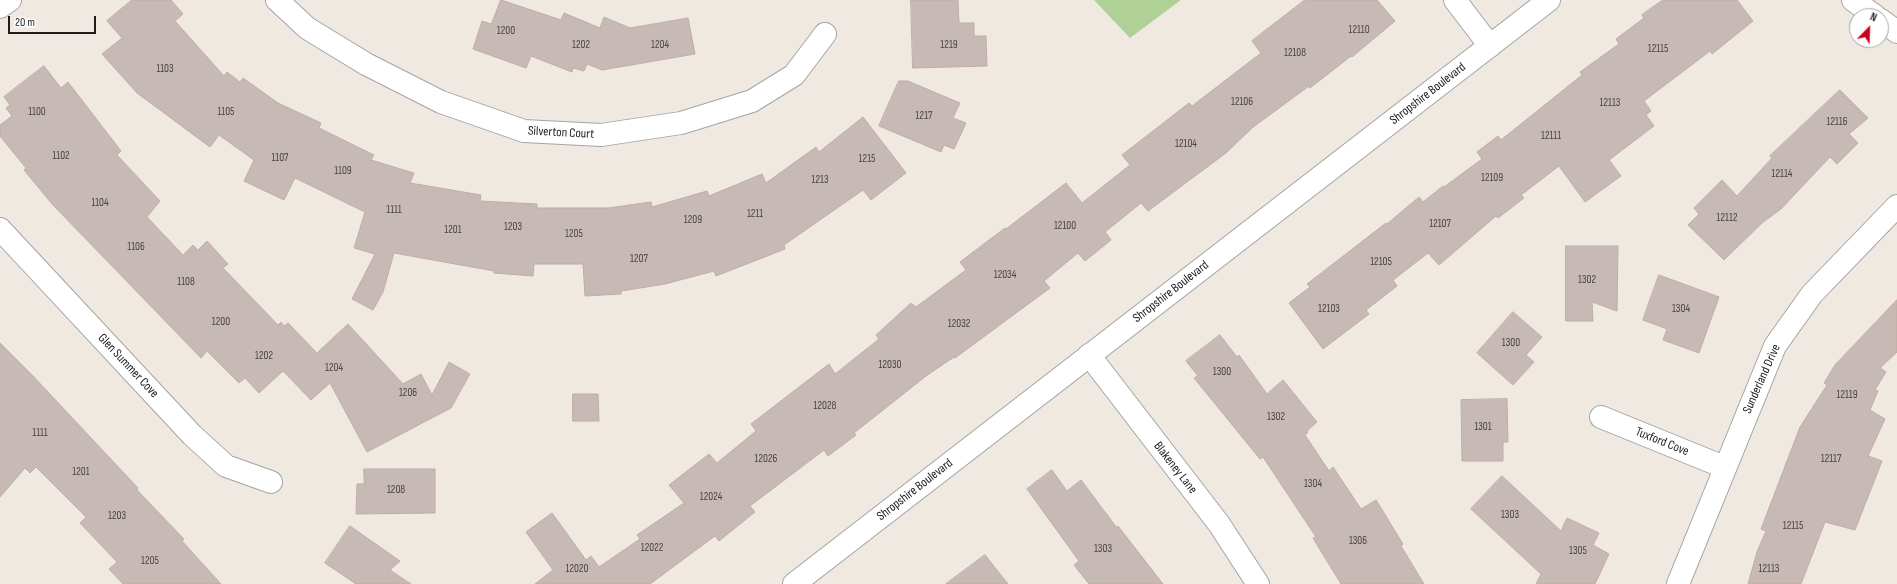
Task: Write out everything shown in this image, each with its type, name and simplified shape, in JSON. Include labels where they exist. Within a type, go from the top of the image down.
[{"type":"street","points":[[0,6],[10,0]]},
{"type":"street","name":"Silverton Court","points":[[277,0],[307,28],[366,64],[441,102],[524,131],[601,135],[681,123],[752,101],[794,75],[825,34]]},
{"type":"street","points":[[1455,0],[1490,46]]},
{"type":"street","name":"Shropshire Boulevard","points":[[794,584],[1548,0]]},
{"type":"street","points":[[1853,0],[1864,8]]},
{"type":"street","name":"Sunderland Drive","points":[[1678,584],[1724,467],[1775,346],[1812,294],[1897,206]]},
{"type":"street","name":"Glen Summer Cove","points":[[0,229],[192,435],[226,466],[271,482]]},
{"type":"street","name":"Blakeney Lane","points":[[1089,355],[1219,524],[1258,584]]},
{"type":"street","name":"Tuxford Cove","points":[[1601,417],[1724,467]]},
{"type":"green space","points":[[1094,0],[1181,0],[1130,38]]},
{"type":"building","points":[[132,0],[171,0],[183,14],[175,21],[224,76],[227,72],[240,82],[243,78],[278,103],[321,123],[319,128],[374,155],[371,160],[414,173],[410,183],[481,195],[480,201],[537,204],[537,208],[608,208],[651,202],[652,207],[707,191],[709,196],[762,174],[766,183],[816,147],[819,152],[863,117],[906,173],[871,200],[863,190],[784,245],[785,249],[716,276],[714,271],[665,284],[621,291],[621,294],[585,296],[583,264],[534,264],[533,276],[494,273],[494,271],[394,253],[383,292],[373,310],[352,299],[375,254],[354,248],[365,212],[295,178],[284,200],[244,181],[254,160],[219,135],[210,147],[137,93],[102,54],[122,38],[107,21]]},
{"type":"building","points":[[501,0],[561,20],[564,13],[600,28],[604,17],[630,28],[688,18],[695,54],[602,70],[587,64],[584,71],[573,68],[572,72],[531,56],[526,68],[473,49],[482,21],[491,24]]},
{"type":"building","points":[[911,0],[958,0],[959,23],[974,23],[974,36],[986,36],[987,66],[913,68]]},
{"type":"building","points":[[1305,0],[1377,0],[1395,21],[1352,57],[1351,56],[1310,88],[1309,86],[1252,128],[1226,153],[1148,211],[1141,203],[1105,232],[1111,240],[1085,261],[1078,253],[1044,281],[1050,288],[955,358],[954,357],[926,376],[854,433],[856,435],[828,456],[824,450],[750,506],[755,512],[719,541],[715,536],[650,584],[535,584],[553,570],[526,532],[552,513],[586,560],[591,556],[599,567],[640,539],[637,535],[684,503],[669,485],[709,454],[717,463],[756,431],[751,424],[829,364],[835,374],[879,339],[876,335],[911,303],[916,307],[966,270],[960,262],[1066,183],[1082,203],[1130,165],[1122,155],[1189,103],[1192,106],[1261,53],[1252,41]]},
{"type":"building","points":[[1663,0],[1737,0],[1753,21],[1712,54],[1710,51],[1644,101],[1651,111],[1646,115],[1654,126],[1609,160],[1621,176],[1585,202],[1559,166],[1521,195],[1524,198],[1498,218],[1496,216],[1439,265],[1428,253],[1393,280],[1397,286],[1366,310],[1369,314],[1323,349],[1289,303],[1310,287],[1307,284],[1386,223],[1387,224],[1419,197],[1423,202],[1482,159],[1477,152],[1498,136],[1501,140],[1582,75],[1580,72],[1619,44],[1616,39],[1644,18],[1642,15]]},
{"type":"building","points":[[44,66],[61,88],[68,82],[121,151],[117,155],[160,201],[147,217],[183,255],[193,245],[198,250],[207,241],[228,264],[223,268],[278,325],[281,322],[284,326],[288,323],[317,353],[348,324],[403,384],[421,374],[432,395],[449,362],[470,374],[451,408],[367,452],[330,383],[311,400],[283,371],[259,393],[245,378],[239,383],[207,351],[201,358],[52,204],[24,170],[26,168],[0,136],[0,125],[12,116],[6,108],[10,105],[4,97]]},
{"type":"building","points":[[899,81],[908,81],[960,103],[953,118],[966,123],[954,149],[944,145],[941,152],[879,126]]},
{"type":"building","points":[[1840,90],[1868,118],[1849,134],[1858,143],[1837,164],[1830,157],[1781,209],[1762,223],[1724,260],[1688,225],[1699,214],[1694,208],[1722,180],[1737,196],[1772,158],[1770,156]]},
{"type":"building","points":[[1566,246],[1618,246],[1617,311],[1592,302],[1593,321],[1566,321]]},
{"type":"building","points":[[1659,275],[1719,297],[1699,353],[1663,340],[1667,329],[1643,320]]},
{"type":"building","points":[[1897,300],[1897,352],[1880,368],[1886,372],[1875,390],[1878,391],[1870,410],[1885,419],[1868,456],[1882,461],[1855,530],[1825,522],[1801,584],[1748,584],[1757,552],[1766,531],[1761,529],[1800,427],[1827,385],[1824,383],[1835,365]]},
{"type":"building","points":[[1513,312],[1542,337],[1526,355],[1534,362],[1513,385],[1477,353]]},
{"type":"building","points":[[1220,335],[1237,357],[1239,355],[1267,394],[1283,380],[1317,422],[1307,431],[1308,432],[1305,435],[1329,471],[1333,467],[1361,509],[1376,500],[1403,544],[1401,546],[1424,584],[1341,584],[1313,538],[1316,537],[1263,457],[1260,459],[1194,378],[1198,376],[1186,361]]},
{"type":"building","points":[[0,343],[138,488],[137,490],[184,539],[182,541],[221,584],[123,584],[109,569],[117,562],[80,523],[86,517],[36,467],[30,473],[25,468],[0,497]]},
{"type":"building","points":[[573,394],[598,394],[599,421],[573,421]]},
{"type":"building","points":[[1507,399],[1508,442],[1503,442],[1503,461],[1462,461],[1461,400]]},
{"type":"building","points":[[364,469],[435,469],[435,513],[356,514],[357,484],[364,484]]},
{"type":"building","points":[[1052,470],[1067,491],[1081,480],[1117,528],[1118,526],[1163,584],[1089,584],[1074,565],[1079,561],[1027,489]]},
{"type":"building","points":[[1502,476],[1561,531],[1567,518],[1599,533],[1593,545],[1609,554],[1595,584],[1536,584],[1541,574],[1471,509]]},
{"type":"building","points":[[350,526],[400,561],[390,570],[411,584],[356,584],[325,563]]},
{"type":"building","points":[[985,555],[1008,584],[946,584]]}]
